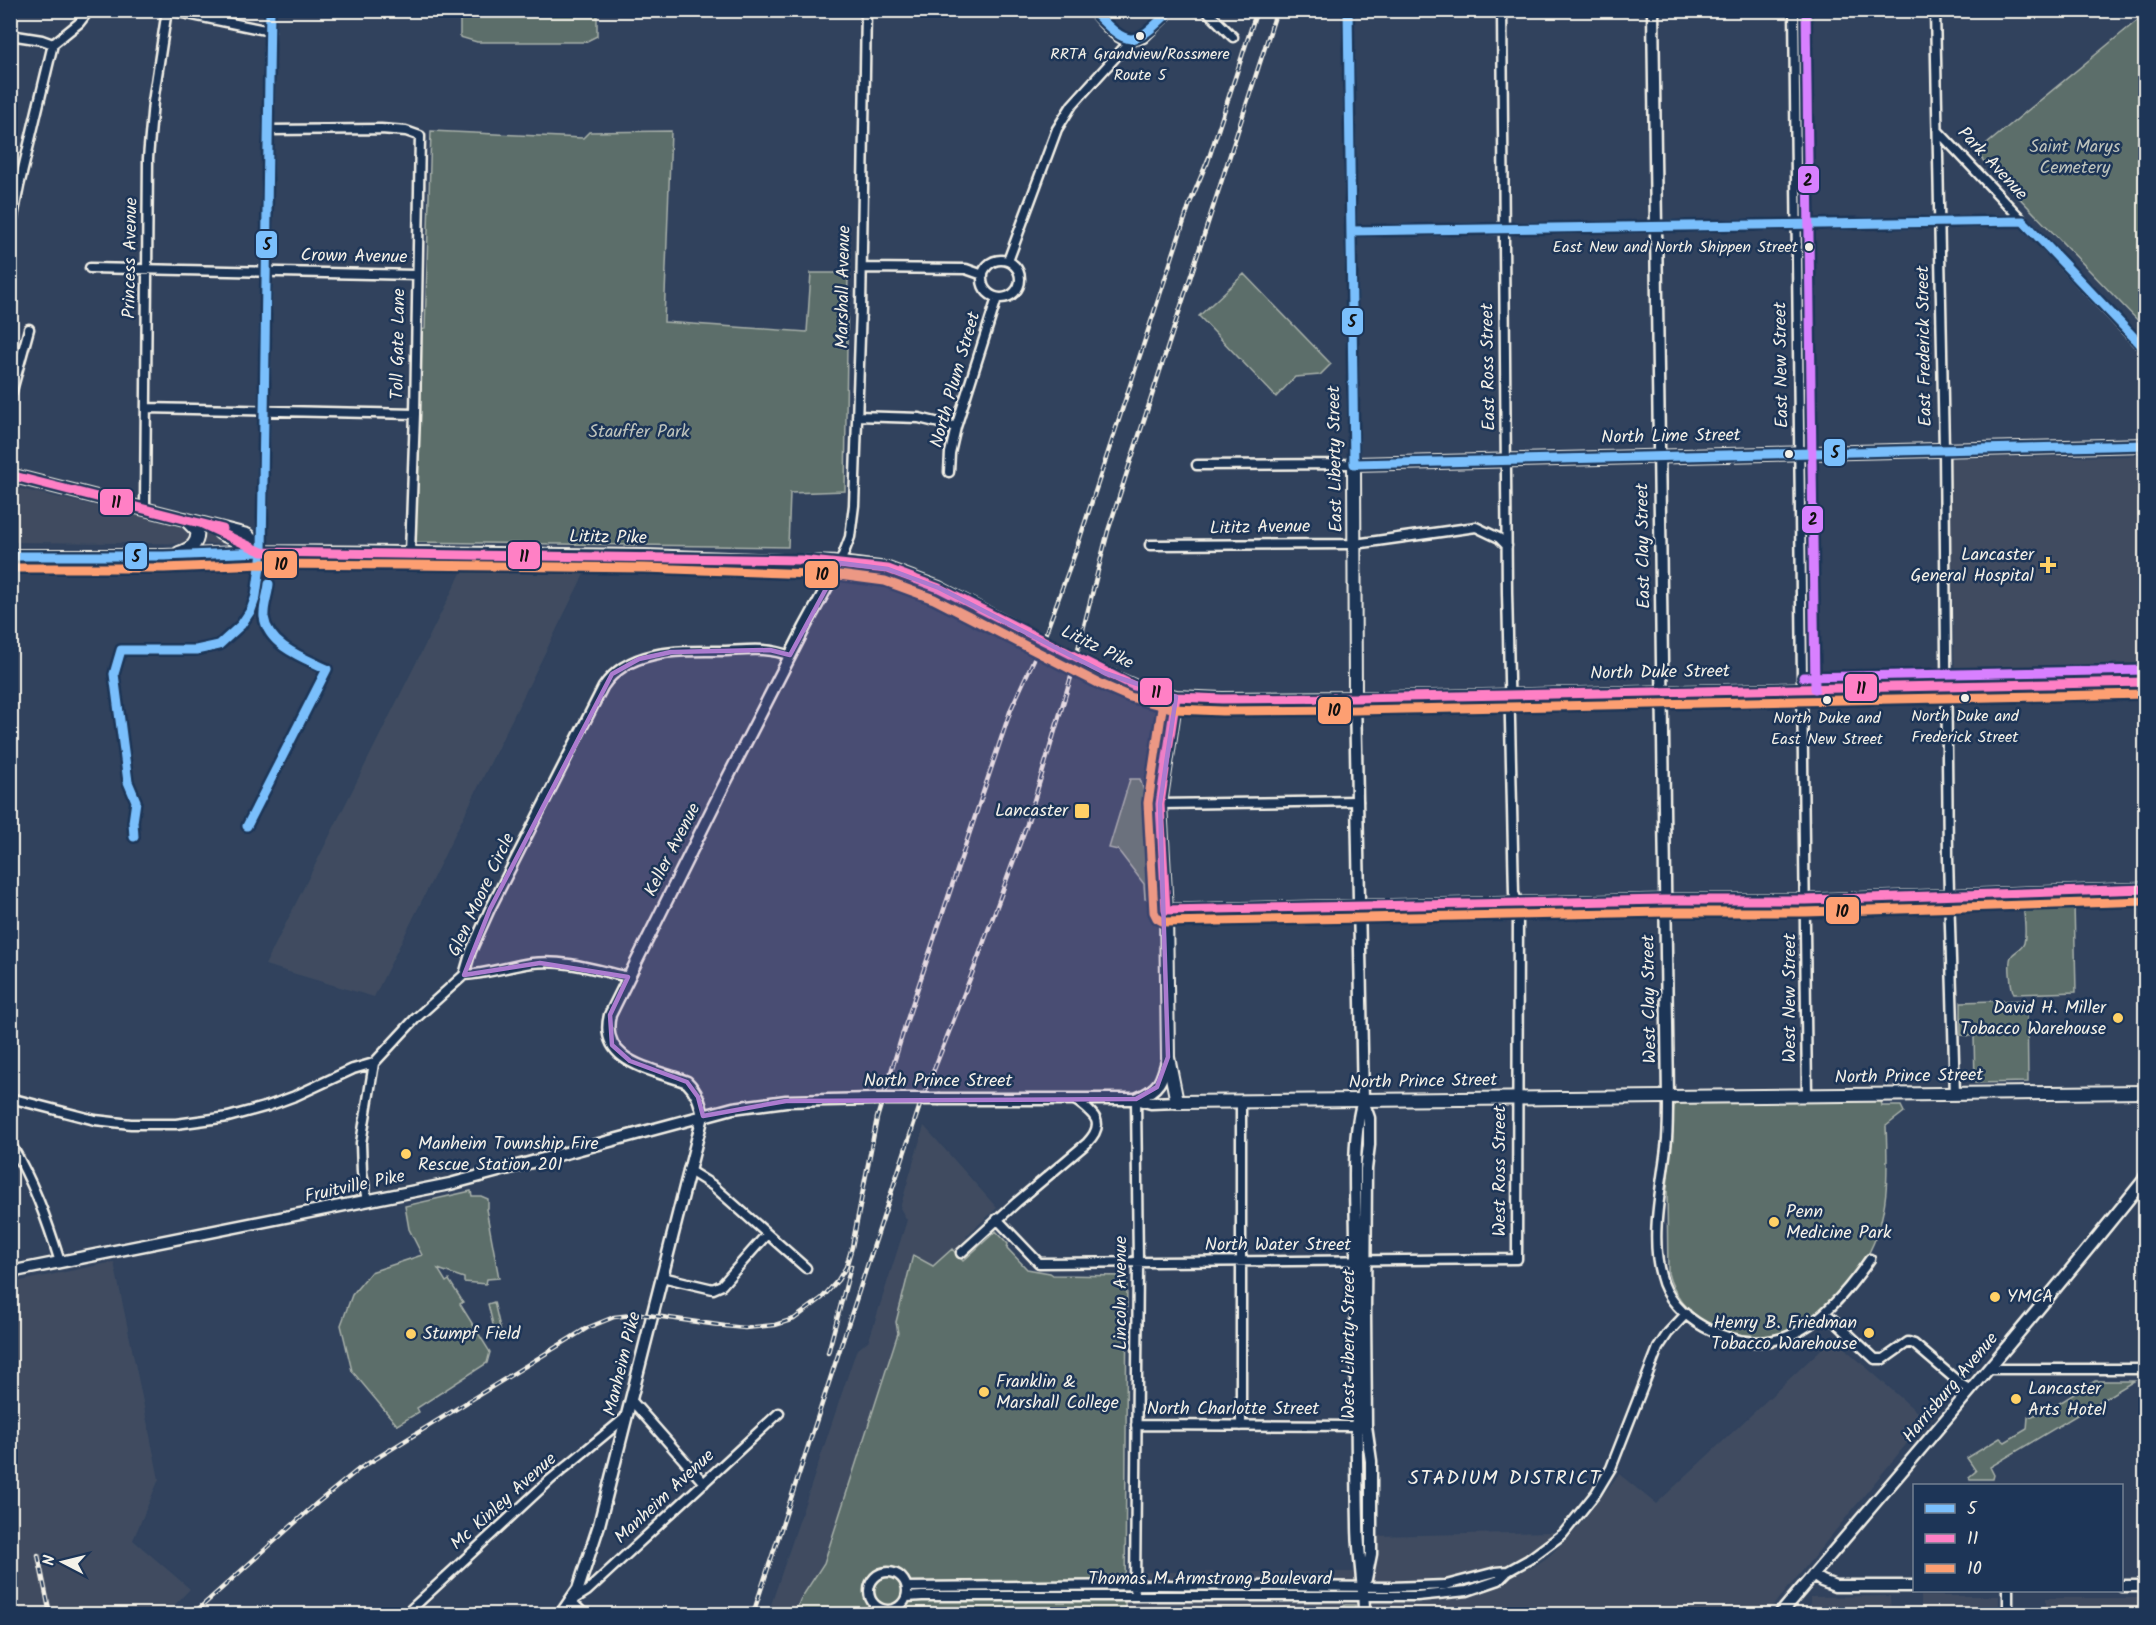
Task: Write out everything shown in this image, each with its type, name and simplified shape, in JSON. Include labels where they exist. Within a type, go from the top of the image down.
[{"type":"highway","name":"North Lime Street","points":[[1354,464],[2145,445]]},
{"type":"highway","name":"East Liberty Street","points":[[1354,464],[1355,698]]},
{"type":"highway","points":[[10,474],[247,535],[262,552]]},
{"type":"highway","points":[[176,554],[193,546],[197,540],[197,531],[184,519]]},
{"type":"highway","name":"Lititz Pike","points":[[10,556],[164,556],[262,552],[410,553],[652,556],[840,563],[888,569],[939,588],[1134,686],[1176,697]]},
{"type":"highway","points":[[1176,697],[1160,804],[1166,910],[1168,1057],[1177,1102]]},
{"type":"highway","name":"North Duke Street","points":[[1176,697],[1355,698]]},
{"type":"highway","name":"North Prince Street","points":[[1177,1102],[2145,1092]]},
{"type":"main road","name":"East Clay Street","points":[[1653,10],[1664,900]]},
{"type":"main road","name":"Keller Avenue","points":[[703,1116],[694,1088],[687,1082],[630,1061],[617,1052],[612,1045],[608,1031],[610,1015],[790,656],[840,563]]},
{"type":"main road","name":"North Duke Street","points":[[1355,698],[2145,681]]},
{"type":"main road","name":"East Liberty Street","points":[[1355,698],[1358,906]]},
{"type":"main road","points":[[1166,910],[1664,900],[1806,900],[2145,889]]},
{"type":"main road","name":"West Clay Street","points":[[1664,900],[1668,1098]]},
{"type":"main road","name":"West Liberty Street","points":[[1358,906],[1363,1101],[1358,1118],[1361,1261],[1359,1554],[1364,1591],[1364,1614]]},
{"type":"main road","points":[[1136,1099],[1157,1087],[1163,1079],[1168,1057]]},
{"type":"main road","name":"North Prince Street","points":[[703,1116],[733,1108],[786,1101],[1136,1099],[1151,1102],[1177,1102]]},
{"type":"main road","name":"Manheim Pike","points":[[561,1614],[583,1579],[595,1540],[703,1116]]},
{"type":"main road","name":"Fruitville Pike","points":[[10,1272],[457,1182],[703,1116]]},
{"type":"main road","name":"Harrisburg Avenue","points":[[1780,1614],[1989,1369],[2145,1179]]},
{"type":"main road","points":[[1813,1575],[1835,1586],[1913,1586]]},
{"type":"main road","points":[[2123,1586],[2145,1586]]},
{"type":"street","points":[[10,232],[53,44],[79,23],[89,10]]},
{"type":"street","points":[[168,10],[270,31]]},
{"type":"street","name":"Princess Avenue","points":[[145,508],[148,158],[153,102],[168,10]]},
{"type":"street","points":[[262,552],[270,10]]},
{"type":"street","name":"Marshall Avenue","points":[[840,563],[853,522],[858,416],[866,10]]},
{"type":"street","points":[[1091,10],[1115,34],[1123,40],[1130,41],[1143,38],[1172,10]]},
{"type":"street","points":[[1206,10],[1233,37]]},
{"type":"street","name":"East Liberty Street","points":[[1348,10],[1354,464]]},
{"type":"street","name":"East Ross Street","points":[[1502,10],[1507,546],[1514,893],[1518,903]]},
{"type":"street","name":"East New Street","points":[[1794,10],[1806,900]]},
{"type":"street","name":"East Frederick Street","points":[[1935,10],[1944,449],[1949,896],[1955,1095]]},
{"type":"street","points":[[10,34],[53,44]]},
{"type":"street","points":[[862,268],[966,269],[982,274],[987,266],[996,261],[1008,261],[1057,129],[1072,105],[1130,41]]},
{"type":"street","name":"Toll Gate Lane","points":[[269,130],[381,129],[406,131],[420,136],[410,553]]},
{"type":"street","name":"Park Avenue","points":[[1938,131],[2145,351]]},
{"type":"street","points":[[1351,231],[2023,221]]},
{"type":"street","name":"North Plum Street","points":[[982,274],[987,293],[997,298],[1010,297],[1020,285],[1020,273],[1008,261]]},
{"type":"street","name":"Crown Avenue","points":[[90,268],[416,274]]},
{"type":"street","name":"North Plum Street","points":[[949,472],[950,453],[956,427],[997,298]]},
{"type":"street","points":[[10,398],[28,329]]},
{"type":"street","points":[[146,408],[415,414]]},
{"type":"street","points":[[858,416],[919,418],[956,427]]},
{"type":"street","name":"North Lime Street","points":[[1197,465],[1354,464]]},
{"type":"street","name":"Lititz Avenue","points":[[1150,546],[1355,543],[1476,527],[1499,538],[1507,546]]},
{"type":"street","name":"Glen Moore Circle","points":[[10,1098],[95,1120],[131,1124],[200,1122],[250,1111],[295,1096],[352,1069],[374,1063],[415,1019],[464,975],[471,951],[490,909],[603,687],[612,674],[639,659],[671,652],[770,650],[790,656]]},
{"type":"street","points":[[1160,804],[1358,801]]},
{"type":"street","name":"West New Street","points":[[1806,900],[1807,1096]]},
{"type":"street","name":"West Ross Street","points":[[1516,1259],[1518,903]]},
{"type":"street","points":[[464,975],[540,963],[580,966],[628,977]]},
{"type":"street","points":[[367,1201],[362,1172],[361,1144],[374,1063]]},
{"type":"street","points":[[1668,1098],[1667,1139],[1659,1190],[1658,1261],[1666,1291],[1686,1314],[1701,1325],[1729,1338],[1761,1341],[1790,1335],[1806,1328],[1827,1313],[1870,1259]]},
{"type":"street","points":[[961,1253],[1096,1133],[1098,1124],[1093,1114],[1073,1099]]},
{"type":"street","name":"Lincoln Avenue","points":[[1135,1596],[1138,1263],[1136,1099]]},
{"type":"street","points":[[1240,1426],[1241,1103]]},
{"type":"street","points":[[10,1143],[31,1180],[60,1262]]},
{"type":"street","points":[[688,1170],[712,1185],[806,1268]]},
{"type":"street","name":"North Water Street","points":[[997,1220],[1039,1263],[1516,1259]]},
{"type":"street","points":[[662,1277],[712,1288],[722,1285],[767,1233]]},
{"type":"street","points":[[1827,1313],[1875,1359],[1884,1359],[1908,1342],[1914,1344],[1962,1386],[1971,1390]]},
{"type":"street","name":"Thomas M Armstrong Boulevard","points":[[1364,1591],[1135,1586],[907,1587],[901,1576],[886,1572],[871,1581],[869,1593],[875,1606],[884,1610],[892,1610],[899,1608],[907,1597],[922,1596],[1135,1596],[1364,1591],[1446,1586],[1496,1572],[1508,1571],[1528,1560],[1563,1534],[1604,1480],[1618,1453],[1658,1348],[1668,1333],[1686,1314]]},
{"type":"street","points":[[1989,1369],[2144,1370]]},
{"type":"street","points":[[631,1400],[705,1484]]},
{"type":"street","name":"Manheim Avenue","points":[[571,1600],[587,1591],[779,1413]]},
{"type":"street","name":"Mc Kinley Avenue","points":[[406,1614],[550,1480],[626,1417]]},
{"type":"street","name":"North Charlotte Street","points":[[1136,1425],[1361,1426]]},
{"type":"street","points":[[907,1587],[907,1597]]},
{"type":"street","points":[[2008,1592],[2008,1614]]},
{"type":"street","points":[[571,1600],[584,1614]]},
{"type":"highlighted area","points":[[840,563],[888,569],[939,588],[1105,673],[1176,697],[1160,804],[1168,1057],[1157,1087],[1136,1099],[786,1101],[703,1116],[698,1097],[687,1082],[630,1061],[612,1045],[610,1015],[628,977],[540,963],[464,975],[490,909],[612,674],[639,659],[671,652],[770,650],[790,655]]},
{"type":"shaded area","name":"Lancaster General Hospital","points":[[2145,456],[2145,672],[1955,679],[1948,458]]},
{"type":"shaded area","points":[[11,487],[177,524],[216,535],[237,544],[11,542]]},
{"type":"shaded area","points":[[464,567],[586,570],[374,997],[265,965]]},
{"type":"shaded area","name":"Franklin & Marshall College","points":[[924,1126],[997,1208],[966,1236],[1009,1284],[1031,1269],[1053,1275],[1127,1276],[1125,1572],[1373,1572],[1374,1536],[1553,1532],[1530,1569],[1548,1557],[1575,1531],[1619,1474],[1656,1504],[1833,1338],[1926,1420],[1767,1614],[768,1614],[856,1351],[869,1340],[907,1220],[900,1208]]},
{"type":"shaded area","points":[[114,1262],[159,1479],[133,1540],[190,1589],[166,1614],[11,1614],[11,1283]]},
{"type":"shaded area","points":[[1890,1596],[1891,1614],[1810,1614],[1810,1597]]},
{"type":"shaded area","points":[[1921,1596],[1999,1596],[1999,1614],[1921,1614]]},
{"type":"shaded area","points":[[2046,1598],[2143,1598],[2145,1614],[2046,1614]]},
{"type":"green space","points":[[460,11],[597,11],[597,36],[585,42],[477,42],[460,37]]},
{"type":"green space","name":"Saint Marys Cemetery","points":[[2145,14],[2145,328],[1976,153]]},
{"type":"green space","name":"Stauffer Park","points":[[431,131],[583,138],[589,132],[671,131],[664,322],[807,332],[811,273],[848,273],[845,491],[790,493],[788,547],[410,542],[416,331],[425,329]]},
{"type":"green space","points":[[1244,274],[1331,364],[1320,375],[1295,377],[1276,397],[1199,316]]},
{"type":"green space","points":[[1130,779],[1140,779],[1147,808],[1150,838],[1149,899],[1145,899],[1144,884],[1118,850],[1109,848]]},
{"type":"green space","points":[[2074,903],[2076,992],[2014,994],[2010,976],[2010,960],[2012,955],[2022,947],[2025,939],[2023,904]]},
{"type":"green space","points":[[2027,1000],[2028,1082],[1975,1083],[1974,1036],[1961,1035],[1961,1002]]},
{"type":"green space","name":"Penn Medicine Park","points":[[1881,1101],[1882,1106],[1901,1106],[1904,1112],[1886,1126],[1886,1194],[1880,1226],[1866,1258],[1838,1295],[1812,1320],[1775,1337],[1758,1339],[1742,1337],[1709,1325],[1695,1315],[1674,1289],[1668,1273],[1667,1190],[1674,1103]]},
{"type":"green space","name":"Stumpf Field","points":[[471,1191],[472,1196],[488,1199],[486,1209],[499,1278],[487,1279],[486,1284],[464,1282],[464,1278],[438,1269],[446,1282],[449,1280],[463,1302],[460,1304],[490,1352],[487,1363],[417,1408],[419,1412],[397,1425],[352,1371],[341,1325],[352,1295],[371,1272],[422,1255],[409,1229],[405,1206]]},
{"type":"green space","name":"Franklin & Marshall College","points":[[996,1231],[1008,1244],[1007,1248],[1027,1269],[1053,1275],[1127,1276],[1125,1609],[1341,1609],[1345,1605],[1355,1605],[1355,1614],[795,1614],[800,1600],[824,1563],[898,1333],[896,1322],[913,1255],[933,1266],[952,1249],[963,1261]]},
{"type":"green space","points":[[494,1302],[501,1332],[495,1333],[488,1304]]},
{"type":"green space","points":[[2095,1381],[2134,1381],[1990,1467],[1994,1475],[1993,1479],[1970,1479],[1969,1477],[1976,1471],[1967,1458],[2000,1438],[2005,1442],[2027,1429],[2028,1417],[2058,1404]]},
{"type":"railway","points":[[1207,164],[1257,10]]},
{"type":"railway","points":[[753,1614],[920,1105],[975,966],[1027,824],[1071,677],[1108,531],[1277,10]]},
{"type":"railway","points":[[193,1614],[317,1503],[359,1469],[587,1328],[614,1317],[641,1314],[745,1328],[775,1325],[794,1319],[822,1298],[838,1280],[846,1267],[852,1247],[877,1118],[905,1026],[1011,709],[1045,635],[1074,556],[1190,203],[1209,157]]},
{"type":"railway","points":[[828,1353],[851,1266]]},
{"type":"railway","points":[[38,1555],[50,1614]]},
{"type":"transit line","name":"5","points":[[134,837],[133,822],[136,801],[128,782],[114,674],[121,650],[196,650],[219,645],[241,625],[251,610],[256,596],[262,552],[270,10]]},
{"type":"transit line","name":"5","points":[[1092,10],[1115,32],[1131,39],[1148,32],[1171,10]]},
{"type":"transit line","name":"5","points":[[1348,10],[1354,464],[2146,445]]},
{"type":"transit line","name":"2","points":[[1806,10],[1815,689]]},
{"type":"transit line","name":"5","points":[[1351,231],[2023,221],[2146,350]]},
{"type":"transit line","name":"11","points":[[10,475],[223,529]]},
{"type":"transit line","name":"11","points":[[200,523],[262,552],[801,560],[888,569],[939,588],[1134,686],[1176,697],[1355,698],[2146,682]]},
{"type":"transit line","name":"5","points":[[10,556],[164,556],[262,552]]},
{"type":"transit line","name":"10","points":[[10,568],[164,568],[262,564],[410,565],[645,568],[839,575],[885,581],[934,599],[1100,684],[1130,697],[1175,709],[1355,710],[2146,694]]},
{"type":"transit line","name":"5","points":[[247,826],[327,669],[288,650],[272,636],[264,617],[269,584]]},
{"type":"transit line","name":"2","points":[[1803,677],[2146,670]]},
{"type":"transit line","name":"10","points":[[1164,695],[1148,803],[1154,912],[1157,918],[1164,922],[1664,912],[1806,912],[2146,901]]},
{"type":"transit line","name":"11","points":[[1176,697],[1160,804],[1166,910],[1664,900],[1806,900],[2146,889]]},
{"type":"place","name":"RRTA Grandview/Rossmere Route 5","points":[[1140,36]]},
{"type":"place","name":"East New and North Shippen Street","points":[[1809,247]]},
{"type":"place","name":"Lancaster General Hospital","points":[[2048,565]]},
{"type":"place","name":"North Duke and Frederick Street","points":[[1965,698]]},
{"type":"place","name":"North Duke and East New Street","points":[[1827,700]]},
{"type":"place","name":"Lancaster","points":[[1082,811]]},
{"type":"place","name":"David H. Miller Tobacco Warehouse","points":[[2118,1018]]},
{"type":"place","name":"Manheim Township Fire Rescue Station 201","points":[[406,1154]]},
{"type":"place","name":"Penn Medicine Park","points":[[1774,1222]]},
{"type":"place","name":"YMCA","points":[[1995,1297]]},
{"type":"place","name":"Henry B. Friedman Tobacco Warehouse","points":[[1869,1333]]},
{"type":"place","name":"Stumpf Field","points":[[411,1334]]},
{"type":"place","name":"Franklin & Marshall College","points":[[984,1392]]},
{"type":"place","name":"Lancaster Arts Hotel","points":[[2016,1399]]},
{"type":"district","name":"STADIUM DISTRICT","points":[[1505,1479]]}]
